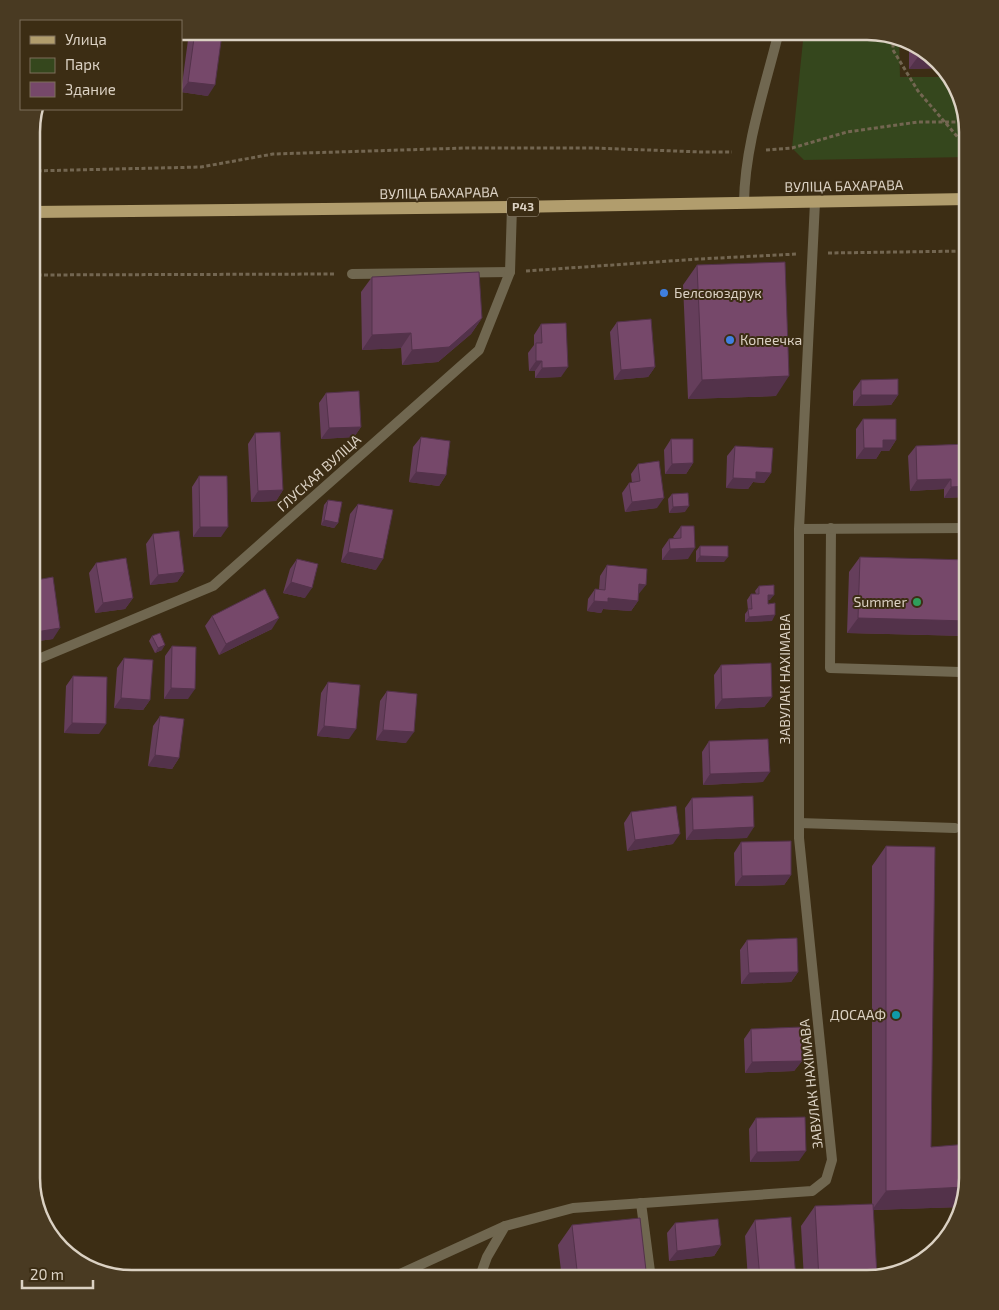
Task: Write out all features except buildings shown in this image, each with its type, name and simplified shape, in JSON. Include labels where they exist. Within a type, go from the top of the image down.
[{"type":"main road","name":"ВУЛІЦА БАХАРАВА","points":[[40,212],[512,207],[959,199]]},
{"type":"street","points":[[744,202],[748,152],[778,40]]},
{"type":"street","name":"ЗАВУЛАК НАХІМАВА","points":[[409,1270],[506,1226],[573,1208],[812,1191],[826,1180],[832,1160],[799,838],[799,529],[815,202]]},
{"type":"street","name":"ГЛУСКАЯ ВУЛІЦА","points":[[40,658],[213,586],[479,350],[510,272],[512,207]]},
{"type":"street","points":[[352,274],[510,272]]},
{"type":"street","points":[[831,528],[830,668],[959,672]]},
{"type":"street","points":[[799,529],[959,528]]},
{"type":"street","points":[[799,824],[955,828]]},
{"type":"street","points":[[641,1203],[650,1270]]},
{"type":"street","points":[[482,1270],[487,1257],[506,1226]]},
{"type":"path","points":[[893,44],[893,50],[918,91],[959,138]]},
{"type":"path","points":[[40,171],[201,167],[273,154],[466,148],[596,148],[748,152],[792,148],[847,132],[918,122],[958,122]]},
{"type":"path","points":[[510,272],[699,259],[812,254],[959,251]]},
{"type":"path","points":[[40,275],[352,274]]},
{"type":"green space","points":[[803,40],[873,40],[899,46],[900,77],[941,77],[950,91],[956,108],[959,132],[959,157],[804,160],[792,148]]},
{"type":"place","name":"Белсоюздрук","points":[[664,293]]},
{"type":"place","name":"Копеечка","points":[[730,340]]},
{"type":"place","name":"Summer","points":[[917,602]]},
{"type":"place","name":"ДОСААФ","points":[[896,1015]]}]
